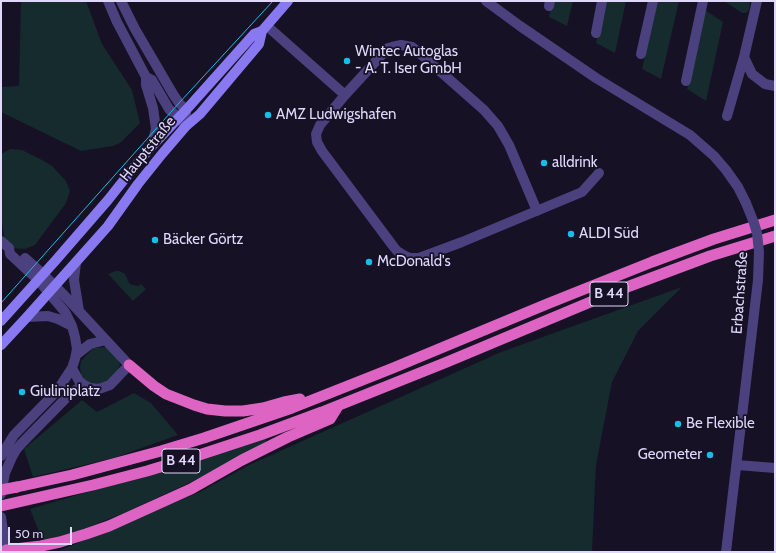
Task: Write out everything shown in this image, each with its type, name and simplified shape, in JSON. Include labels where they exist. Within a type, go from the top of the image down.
[{"type":"highway","name":"B 44","points":[[1,490],[52,480],[117,464],[182,445],[292,408],[652,262],[714,239],[775,220]]},
{"type":"highway","name":"B 44","points":[[1,506],[147,471],[260,435],[338,406],[447,362],[619,290],[710,256],[775,236]]},
{"type":"highway","points":[[129,365],[166,394],[194,405],[215,410],[250,410],[324,395]]},
{"type":"highway","points":[[4,550],[41,546],[60,542],[115,523],[191,489],[248,457],[288,437],[330,419],[338,406]]},
{"type":"main road","name":"Hauptstraße","points":[[1,321],[108,200],[150,147],[178,119],[254,34],[264,28],[288,1]]},
{"type":"main road","name":"Hauptstraße","points":[[1,344],[108,226],[146,174],[186,126],[200,114],[259,44],[264,28]]},
{"type":"street","points":[[108,1],[116,22],[146,77],[146,85],[153,108],[156,129],[150,147]]},
{"type":"street","points":[[121,1],[173,94],[186,110],[186,126]]},
{"type":"street","name":"Erbachstraße","points":[[486,1],[520,26],[619,93],[690,135],[714,156],[726,170],[738,187],[746,203],[757,233],[759,252],[758,280],[726,552]]},
{"type":"street","points":[[596,33],[602,1]]},
{"type":"street","points":[[642,54],[653,1]]},
{"type":"street","points":[[686,81],[703,1]]},
{"type":"street","points":[[727,116],[744,57],[757,1]]},
{"type":"street","points":[[264,28],[345,95]]},
{"type":"street","points":[[537,211],[510,144],[498,126],[484,110],[412,47],[402,45],[388,48],[345,95],[320,125],[316,134],[317,142],[322,151],[348,187],[393,246],[401,254],[410,258],[419,258],[462,242],[537,211],[582,192],[599,173]]},
{"type":"street","points":[[744,57],[752,74],[765,84],[775,86]]},
{"type":"street","points":[[146,77],[152,80],[165,103],[186,126]]},
{"type":"street","points":[[1,241],[9,248],[10,254],[41,277],[52,289],[79,311],[129,365],[110,385],[99,389],[90,388],[84,385],[79,380],[72,368]]},
{"type":"street","points":[[76,263],[74,280],[79,311]]},
{"type":"street","points":[[1,456],[14,435],[58,391],[72,368],[76,355],[76,342],[72,326],[52,289]]},
{"type":"street","points":[[27,317],[48,316],[72,326]]},
{"type":"street","points":[[76,355],[90,344],[106,340]]},
{"type":"street","points":[[1,494],[5,473],[16,450],[72,392],[84,385]]},
{"type":"street","points":[[737,465],[775,468]]},
{"type":"street","points":[[1,517],[4,550]]},
{"type":"green space","points":[[21,1],[86,1],[102,44],[132,90],[140,123],[120,143],[113,146],[81,151],[1,112],[1,87],[19,86]]},
{"type":"green space","points":[[552,1],[573,1],[567,26],[549,17]]},
{"type":"green space","points":[[605,1],[626,1],[615,53],[596,43]]},
{"type":"green space","points":[[657,1],[679,1],[661,79],[642,69]]},
{"type":"green space","points":[[724,1],[750,1],[749,10],[746,13],[742,13]]},
{"type":"green space","points":[[705,10],[723,22],[706,101],[687,89]]},
{"type":"green space","points":[[10,149],[22,150],[52,166],[66,181],[70,191],[66,203],[35,245],[25,249],[9,248],[5,243],[1,214],[1,154]]},
{"type":"green space","points":[[116,271],[125,274],[129,283],[132,285],[138,286],[141,284],[146,289],[133,301],[108,274]]},
{"type":"green space","points":[[682,287],[638,331],[612,382],[596,465],[592,552],[56,552],[200,492],[249,465],[501,352]]},
{"type":"green space","points":[[106,347],[115,353],[120,364],[117,373],[110,380],[99,385],[87,382],[81,376],[81,361],[93,348]]},
{"type":"green space","points":[[134,393],[151,403],[178,435],[114,458],[33,477],[24,449],[82,400],[97,412]]},
{"type":"green space","points":[[266,439],[266,442],[204,476],[124,513],[68,535],[42,540],[30,509]]},
{"type":"tram line","points":[[1,303],[179,103],[273,1]]},
{"type":"place","name":"Wintec Autoglas - A. T. Iser GmbH","points":[[347,61]]},
{"type":"place","name":"AMZ Ludwigshafen","points":[[268,115]]},
{"type":"place","name":"alldrink","points":[[544,163]]},
{"type":"place","name":"ALDI Süd","points":[[571,234]]},
{"type":"place","name":"Bäcker Görtz","points":[[155,240]]},
{"type":"place","name":"McDonald's","points":[[369,262]]},
{"type":"place","name":"Giuliniplatz","points":[[22,392]]},
{"type":"place","name":"Be Flexible","points":[[678,424]]},
{"type":"place","name":"Geometer","points":[[710,455]]}]
